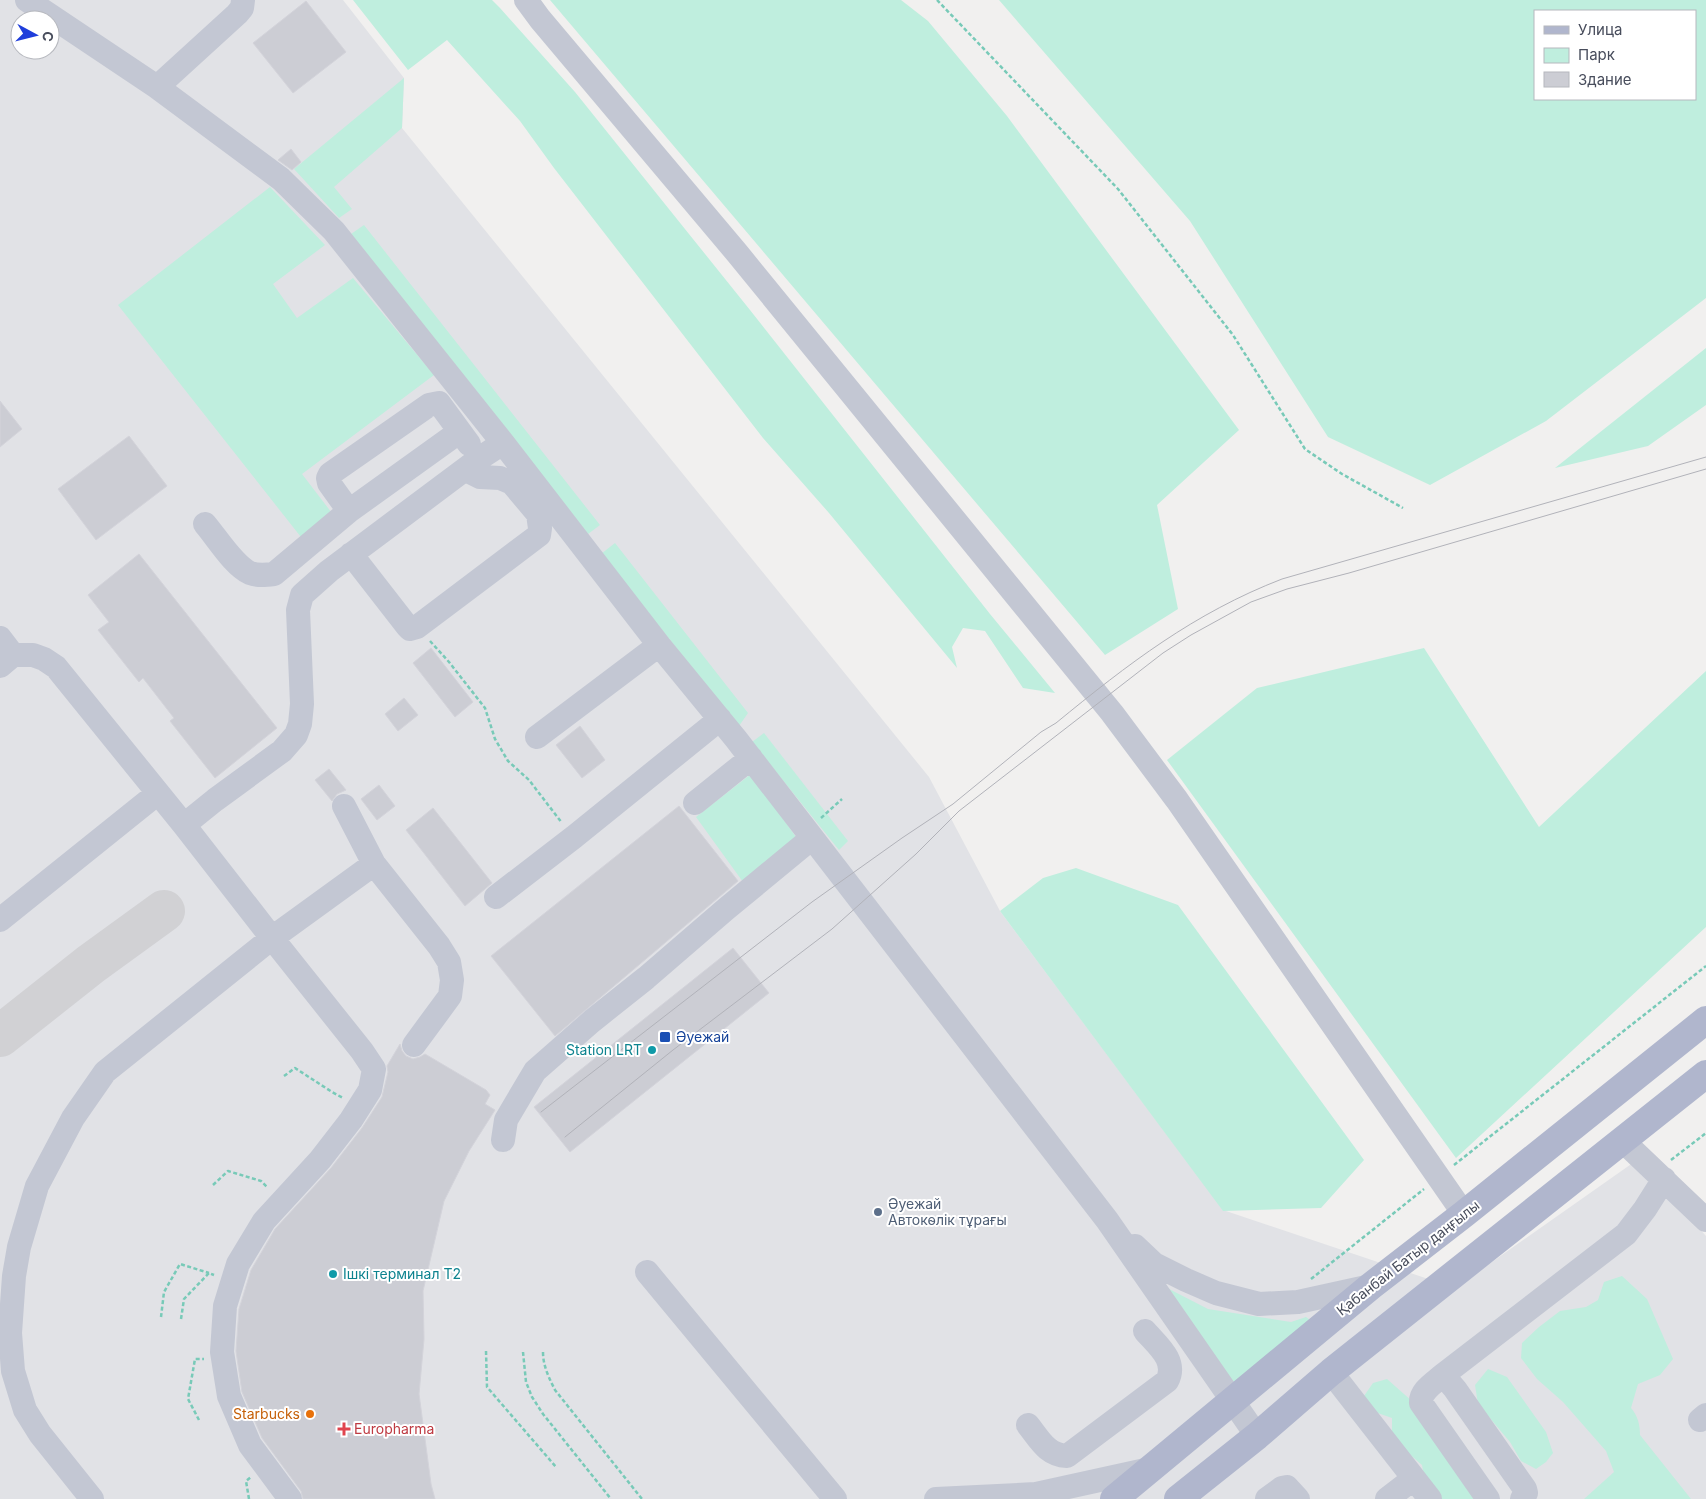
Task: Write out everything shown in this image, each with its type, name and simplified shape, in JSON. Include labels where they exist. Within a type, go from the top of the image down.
[{"type":"main road","name":"Қабанбай Батыр даңғылы","points":[[1133,1488],[1232,1400],[1371,1286],[1706,1020]]},
{"type":"main road","points":[[1178,1499],[1257,1436],[1331,1372],[1706,1074]]},
{"type":"street","points":[[28,0],[157,87],[281,179],[334,231],[503,443],[659,645],[751,758],[1107,1220],[1257,1436]]},
{"type":"street","points":[[157,87],[237,14],[242,8],[242,0]]},
{"type":"street","points":[[526,0],[737,253],[1112,714],[1177,800],[1464,1214]]},
{"type":"street","points":[[349,511],[329,483],[328,478],[330,474],[434,403],[444,408],[459,432],[480,476],[500,478],[512,483],[538,514],[540,528],[538,535],[417,627],[410,629],[351,554]]},
{"type":"street","points":[[205,524],[239,566],[260,575],[274,574],[349,511],[459,432]]},
{"type":"street","points":[[184,825],[282,751],[296,735],[300,724],[302,704],[298,610],[302,595],[351,554],[503,443]]},
{"type":"street","points":[[537,737],[659,645]]},
{"type":"street","points":[[4,653],[33,655],[44,659],[56,667],[184,825],[362,1051],[374,1069],[370,1090],[351,1120],[320,1160],[264,1221],[238,1264],[225,1306],[222,1352],[230,1396],[250,1445],[290,1499]]},
{"type":"street","points":[[496,897],[574,837],[720,719]]},
{"type":"street","points":[[695,803],[751,758]]},
{"type":"street","points":[[0,920],[158,793]]},
{"type":"street","points":[[344,806],[374,864],[439,946],[449,962],[452,980],[450,996],[414,1046]]},
{"type":"street","points":[[503,1140],[506,1120],[535,1072],[592,1021],[646,978],[809,834]]},
{"type":"street","points":[[92,1499],[40,1434],[25,1410],[12,1371],[10,1333],[14,1276],[18,1247],[37,1186],[73,1118],[105,1072],[272,938],[374,864]]},
{"type":"street","points":[[1623,1140],[1706,1220]]},
{"type":"street","points":[[1488,1499],[1421,1403],[1421,1397],[1443,1375],[1626,1234],[1644,1210],[1660,1176]]},
{"type":"street","points":[[1107,1220],[1154,1264],[1216,1293],[1259,1304],[1298,1302],[1371,1286]]},
{"type":"street","points":[[647,1272],[835,1499]]},
{"type":"street","points":[[1028,1425],[1054,1454],[1067,1456],[1167,1381],[1171,1374],[1170,1362],[1145,1331]]},
{"type":"street","points":[[1331,1372],[1430,1499]]},
{"type":"street","points":[[1443,1375],[1455,1388],[1525,1489],[1526,1493],[1522,1499]]},
{"type":"street","points":[[1387,1499],[1413,1479]]},
{"type":"street","points":[[1267,1499],[1282,1488],[1287,1487],[1298,1499]]},
{"type":"street","points":[[936,1499],[1133,1488]]},
{"type":"path","points":[[937,0],[1118,189],[1233,335],[1306,449],[1342,474],[1404,508]]},
{"type":"path","points":[[417,627],[449,662],[485,708],[495,739],[508,761],[529,780],[574,837]]},
{"type":"path","points":[[809,834],[842,799]]},
{"type":"path","points":[[1281,1302],[1706,966]]},
{"type":"path","points":[[284,1076],[295,1068],[347,1100]]},
{"type":"path","points":[[1660,1176],[1706,1132]]},
{"type":"path","points":[[213,1185],[228,1171],[261,1181],[272,1192]]},
{"type":"path","points":[[161,1317],[164,1292],[180,1264],[218,1276]]},
{"type":"path","points":[[181,1319],[184,1299],[209,1273]]},
{"type":"path","points":[[486,1350],[488,1387],[556,1467]]},
{"type":"path","points":[[523,1352],[526,1382],[532,1396],[543,1414],[611,1499]]},
{"type":"path","points":[[543,1352],[546,1372],[554,1390],[642,1499]]},
{"type":"path","points":[[199,1420],[188,1399],[195,1360],[212,1359]]},
{"type":"shaded area","points":[[0,0],[343,0],[404,78],[402,128],[929,777],[1000,911],[1223,1210],[1455,1288],[1637,1160],[1706,1236],[1706,1499],[0,1499]]},
{"type":"green space","points":[[353,0],[492,0],[575,92],[1055,693],[1023,688],[985,631],[963,628],[952,647],[957,668],[829,513],[763,438],[554,168],[520,121],[447,40],[408,70]]},
{"type":"green space","points":[[550,0],[901,0],[928,21],[1007,116],[1239,430],[1157,505],[1178,609],[1105,655]]},
{"type":"green space","points":[[999,0],[1706,0],[1706,298],[1546,421],[1430,485],[1328,437],[1190,221]]},
{"type":"green space","points":[[404,78],[402,128],[334,187],[352,209],[339,218],[294,169]]},
{"type":"green space","points":[[270,187],[325,245],[273,284],[297,318],[353,278],[434,375],[302,474],[338,521],[308,546],[118,305]]},
{"type":"green space","points":[[364,225],[600,525],[588,534],[351,234]]},
{"type":"green space","points":[[1706,348],[1706,405],[1648,446],[1555,468]]},
{"type":"green space","points":[[615,543],[748,713],[739,726],[601,554]]},
{"type":"green space","points":[[1424,648],[1539,827],[1706,671],[1706,927],[1456,1158],[1167,760],[1257,688]]},
{"type":"green space","points":[[764,733],[848,841],[839,850],[752,742]]},
{"type":"green space","points":[[751,774],[796,837],[743,882],[696,817]]},
{"type":"green space","points":[[1076,868],[1178,905],[1364,1160],[1321,1208],[1223,1211],[1000,911],[1043,878]]},
{"type":"green space","points":[[1622,1276],[1647,1299],[1673,1359],[1660,1375],[1638,1384],[1631,1408],[1638,1421],[1640,1435],[1691,1499],[1584,1499],[1614,1472],[1606,1451],[1563,1402],[1537,1379],[1521,1358],[1522,1343],[1539,1327],[1560,1311],[1586,1307],[1598,1300],[1604,1282]]},
{"type":"green space","points":[[1152,1278],[1208,1309],[1291,1322],[1306,1317],[1313,1322],[1233,1385]]},
{"type":"green space","points":[[1488,1369],[1507,1377],[1546,1432],[1553,1453],[1546,1462],[1536,1469],[1521,1461],[1510,1442],[1478,1404],[1475,1385]]},
{"type":"green space","points":[[1387,1379],[1421,1409],[1481,1499],[1442,1499],[1425,1481],[1422,1465],[1392,1439],[1392,1418],[1369,1410],[1364,1396],[1373,1383]]},
{"type":"building","points":[[306,1],[346,52],[293,93],[253,43]]},
{"type":"building","points":[[291,149],[301,162],[292,170],[278,160]]},
{"type":"building","points":[[0,401],[22,429],[0,447]]},
{"type":"building","points":[[129,436],[167,486],[96,540],[58,489]]},
{"type":"building","points":[[139,554],[277,728],[215,778],[170,721],[174,718],[143,678],[139,682],[98,630],[109,622],[88,595]]},
{"type":"building","points":[[431,648],[473,702],[455,717],[413,663]]},
{"type":"building","points":[[404,698],[418,715],[398,731],[385,714]]},
{"type":"building","points":[[580,726],[605,760],[582,778],[556,745]]},
{"type":"building","points":[[329,769],[346,790],[337,794],[332,801],[315,780]]},
{"type":"building","points":[[379,785],[395,806],[377,820],[361,799]]},
{"type":"building","points":[[679,806],[738,881],[555,1036],[491,956]]},
{"type":"building","points":[[433,808],[492,883],[465,906],[406,830]]},
{"type":"building","name":"Station LRT","points":[[733,948],[769,993],[570,1152],[534,1107]]},
{"type":"building","name":"Ішкі терминал T2","points":[[400,1044],[406,1056],[413,1059],[425,1054],[486,1090],[490,1095],[485,1104],[495,1110],[469,1151],[444,1201],[423,1291],[424,1339],[419,1394],[431,1484],[435,1499],[303,1499],[301,1491],[262,1438],[242,1392],[236,1351],[239,1309],[251,1270],[275,1229],[331,1168],[362,1128],[382,1097],[388,1072],[387,1066]]},
{"type":"taxiway","points":[[0,1036],[91,964],[164,911]]},
{"type":"tram line","points":[[541,1112],[812,902],[953,804],[1041,732],[1056,723],[1109,680],[1191,624],[1250,593],[1282,579],[1706,457]]},
{"type":"tram line","points":[[565,1137],[673,1050],[832,929],[916,854],[959,811],[1163,653],[1191,635],[1251,602],[1287,589],[1349,573],[1706,469]]},
{"type":"place","name":"Әуежай","points":[[665,1037]]},
{"type":"place","name":"Station LRT","points":[[652,1050]]},
{"type":"place","name":"Әуежай Автокөлік тұрағы","points":[[878,1212]]},
{"type":"place","name":"Ішкі терминал T2","points":[[333,1274]]},
{"type":"place","name":"Starbucks","points":[[310,1414]]},
{"type":"place","name":"Europharma","points":[[344,1429]]}]
